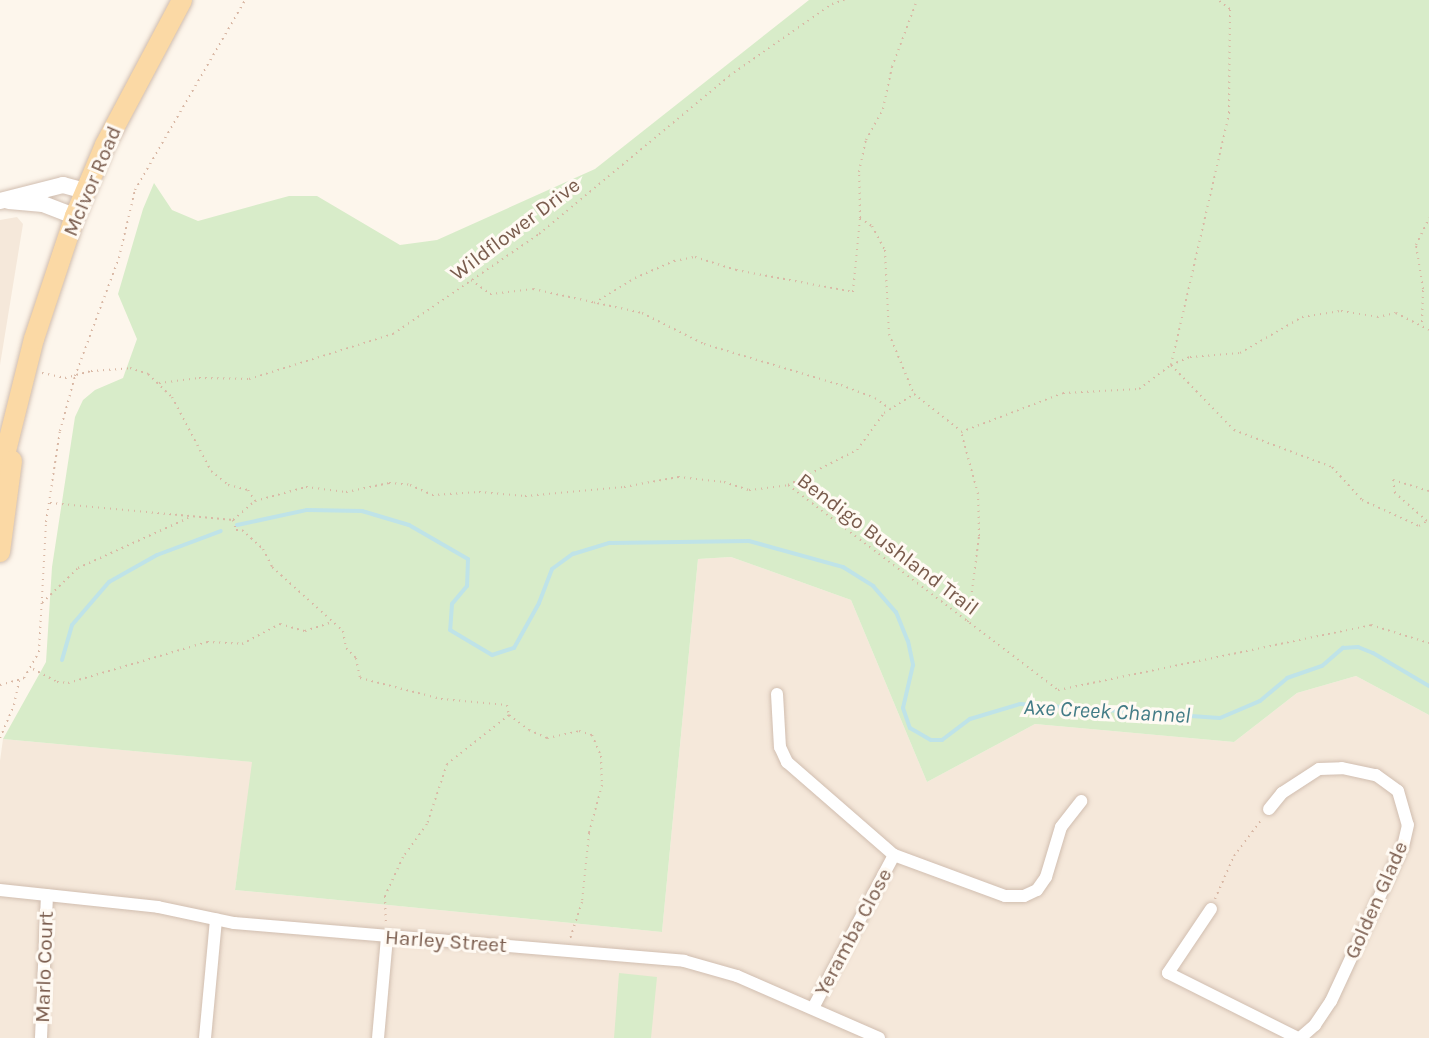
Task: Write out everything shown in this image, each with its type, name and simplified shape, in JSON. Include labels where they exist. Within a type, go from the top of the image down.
[{"type":"main road","name":"McIvor Road","points":[[0,475],[26,371],[75,216],[126,105],[182,0]]},
{"type":"main road","name":"McIvor Road","points":[[0,552],[26,371]]},
{"type":"street","points":[[3,200],[20,193],[63,185],[85,191]]},
{"type":"street","points":[[3,200],[43,204],[75,216]]},
{"type":"street","name":"Yeramba Close","points":[[777,694],[780,747],[787,762],[894,855],[1005,896],[1024,896],[1037,890],[1046,877],[1061,827],[1081,801]]},
{"type":"street","name":"Golden Glade","points":[[1269,809],[1282,793],[1319,769],[1342,768],[1376,775],[1398,791],[1408,825],[1403,846],[1331,1001],[1315,1025],[1299,1038]]},
{"type":"street","name":"Yeramba Close","points":[[813,1008],[894,855]]},
{"type":"street","name":"Harley Street","points":[[0,890],[158,907],[216,921],[703,965],[813,1008],[879,1038]]},
{"type":"street","name":"Marlo Court","points":[[41,1038],[47,895]]},
{"type":"street","points":[[1211,909],[1168,973],[1299,1038]]},
{"type":"street","points":[[205,1038],[216,921]]},
{"type":"street","points":[[378,1038],[387,937]]},
{"type":"path","points":[[0,686],[19,681],[32,669],[39,652],[50,503],[60,431],[75,376],[119,258],[135,190],[245,0]]},
{"type":"path","name":"Wildflower Drive","points":[[159,383],[199,378],[249,379],[325,358],[372,338],[393,334],[539,234],[729,76],[832,4],[844,0]]},
{"type":"path","points":[[594,303],[635,278],[674,261],[695,257],[736,270],[853,292],[860,218],[859,172],[866,140],[883,109],[892,68],[917,0]]},
{"type":"path","points":[[1171,365],[1230,113],[1230,9],[1218,0]]},
{"type":"path","points":[[860,218],[872,226],[885,250],[889,334],[914,394],[962,432],[978,494],[979,536],[968,622]]},
{"type":"path","points":[[1422,323],[1423,289],[1416,245],[1429,218]]},
{"type":"path","points":[[471,280],[490,294],[526,288],[642,313],[704,344],[841,385],[876,398],[890,409]]},
{"type":"path","points":[[962,432],[1063,393],[1139,389],[1171,365],[1190,357],[1240,353],[1302,317],[1341,311],[1377,317],[1396,314],[1422,323],[1429,330]]},
{"type":"path","points":[[1171,365],[1234,430],[1332,467],[1362,500],[1419,526],[1426,520],[1395,493],[1393,480],[1429,491]]},
{"type":"path","points":[[26,371],[65,378],[130,368],[141,370],[159,383],[172,397],[211,471],[228,485],[248,490],[255,501],[232,520],[188,518],[50,503]]},
{"type":"path","points":[[788,484],[857,450],[890,409],[914,394]]},
{"type":"path","name":"Bendigo Bushland Trail","points":[[255,501],[306,487],[346,492],[389,483],[410,485],[432,495],[479,492],[511,496],[624,487],[678,477],[724,482],[749,490],[788,484],[1058,690],[1371,626],[1429,643]]},
{"type":"path","points":[[42,603],[78,568],[188,518]]},
{"type":"path","points":[[232,520],[236,530],[242,530],[263,549],[272,567],[343,631],[346,648],[356,658],[360,678],[441,699],[495,701],[507,705],[509,715],[529,730],[547,738],[579,731],[592,735],[601,756],[602,785],[589,833],[582,902],[567,951]]},
{"type":"path","points":[[32,669],[57,682],[68,683],[207,642],[242,644],[280,624],[305,631],[333,622]]},
{"type":"path","points":[[0,738],[14,705],[19,681]]},
{"type":"path","points":[[387,937],[385,896],[402,856],[427,825],[447,764],[509,715]]},
{"type":"path","points":[[1211,909],[1234,856],[1269,809]]},
{"type":"shaded area","points":[[17,217],[23,224],[0,365],[0,220]]},
{"type":"shaded area","points":[[731,557],[851,600],[927,782],[1035,724],[1234,742],[1297,693],[1356,676],[1429,715],[1429,1038],[0,1038],[0,761],[3,739],[253,762],[235,890],[662,932],[698,559]]},
{"type":"green space","points":[[809,0],[1429,0],[1429,715],[1356,676],[1297,693],[1234,742],[1035,724],[927,782],[851,600],[731,557],[698,559],[662,932],[235,890],[252,762],[3,739],[46,662],[52,567],[75,417],[83,400],[95,390],[123,378],[137,339],[118,294],[143,209],[154,183],[172,210],[198,221],[289,196],[317,196],[400,245],[437,240],[595,169]]},
{"type":"green space","points":[[619,973],[657,977],[651,1038],[614,1038]]},
{"type":"waterway","name":"Axe Creek Channel","points":[[237,525],[307,510],[362,511],[409,525],[468,559],[467,586],[452,604],[450,630],[492,655],[514,648],[539,603],[552,569],[573,554],[609,543],[749,541],[843,567],[873,586],[896,612],[908,641],[913,665],[903,708],[910,728],[931,740],[942,740],[970,719],[1020,704],[1220,718],[1260,701],[1287,678],[1322,666],[1343,648],[1358,647],[1373,653],[1429,686]]},
{"type":"waterway","name":"Axe Creek Channel","points":[[62,660],[72,625],[109,582],[157,555],[221,531]]}]
